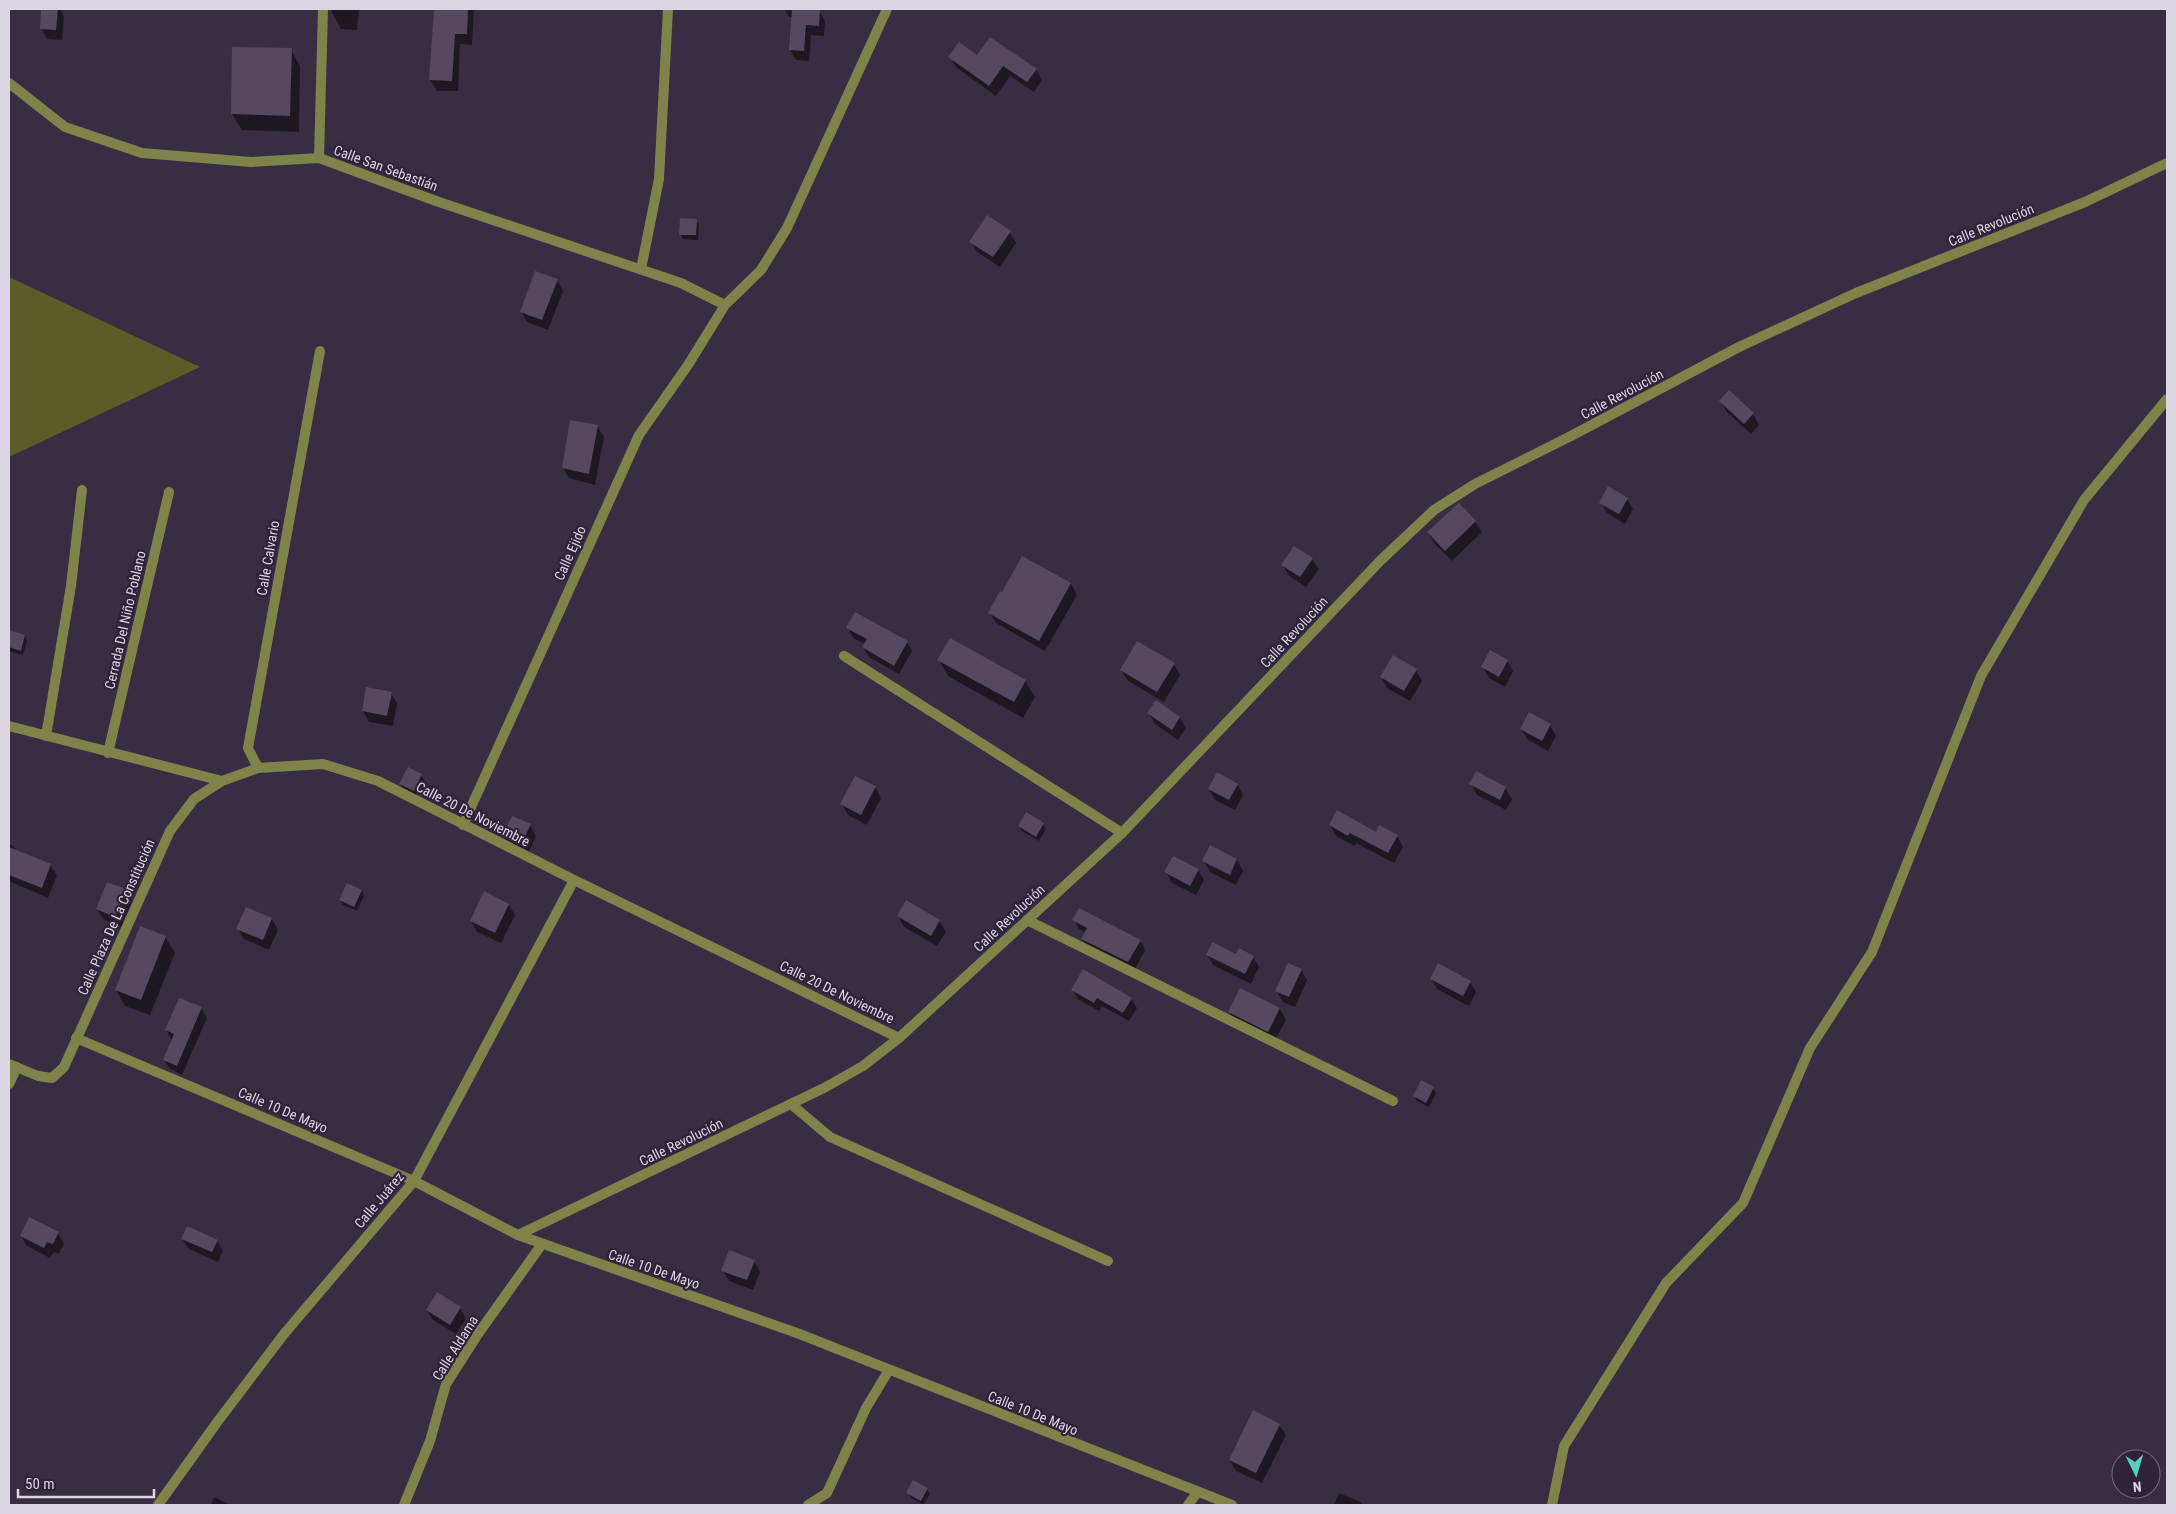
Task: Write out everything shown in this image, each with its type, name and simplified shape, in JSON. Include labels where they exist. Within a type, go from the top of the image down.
[{"type":"street","points":[[319,158],[323,9]]},
{"type":"street","points":[[641,269],[659,178],[668,9]]},
{"type":"street","name":"Calle Ejido","points":[[463,825],[639,435],[688,365],[725,305],[761,270],[787,228],[887,9]]},
{"type":"street","name":"Calle San Sebastián","points":[[9,83],[65,127],[142,153],[251,162],[319,158],[436,201],[681,283],[725,305]]},
{"type":"street","name":"Calle Revolución","points":[[518,1235],[824,1088],[863,1066],[899,1038],[1122,833],[1380,561],[1434,510],[1476,484],[1739,348],[1856,293],[2086,202],[2167,163]]},
{"type":"street","name":"Calle Calvario","points":[[258,768],[248,748],[320,351]]},
{"type":"street","points":[[1552,1505],[1564,1446],[1666,1283],[1743,1203],[1810,1048],[1872,952],[1981,676],[2084,500],[2167,399]]},
{"type":"street","points":[[46,736],[71,586],[82,490]]},
{"type":"street","name":"Cerrada Del Niño Poblano","points":[[108,753],[169,492]]},
{"type":"street","points":[[844,656],[1122,833]]},
{"type":"street","points":[[9,726],[222,781]]},
{"type":"street","name":"Calle 20 De Noviembre","points":[[222,781],[258,768],[323,764],[378,781],[574,880],[899,1038]]},
{"type":"street","name":"Calle Plaza De La Constitución","points":[[13,1065],[38,1076],[52,1078],[64,1067],[170,831],[194,800],[222,781]]},
{"type":"street","name":"Calle Juárez","points":[[158,1505],[218,1421],[284,1334],[414,1181],[574,880]]},
{"type":"street","points":[[1027,920],[1393,1101]]},
{"type":"street","name":"Calle 10 De Mayo","points":[[76,1038],[414,1181],[518,1235],[797,1333],[1196,1493],[1232,1505]]},
{"type":"street","points":[[9,1084],[13,1065]]},
{"type":"street","points":[[791,1104],[830,1137],[1108,1261]]},
{"type":"street","name":"Calle Aldama","points":[[404,1505],[430,1441],[446,1384],[478,1334],[542,1244]]},
{"type":"street","points":[[808,1505],[827,1493],[866,1408],[889,1370]]},
{"type":"street","points":[[1188,1505],[1196,1493]]},
{"type":"green space","points":[[9,277],[200,367],[9,457]]},
{"type":"building","points":[[41,9],[58,9],[56,30],[40,29]]},
{"type":"building","points":[[434,9],[468,9],[467,34],[455,34],[452,81],[429,80]]},
{"type":"building","points":[[792,9],[820,9],[819,26],[806,25],[804,51],[789,50]]},
{"type":"building","points":[[990,37],[1037,69],[1027,82],[1003,66],[989,86],[948,57],[959,42],[977,55]]},
{"type":"building","points":[[232,47],[292,48],[290,116],[231,114]]},
{"type":"building","points":[[987,215],[1011,231],[993,257],[969,242]]},
{"type":"building","points":[[680,218],[697,219],[696,235],[679,235]]},
{"type":"building","points":[[535,271],[558,279],[542,320],[520,312]]},
{"type":"building","points":[[1729,390],[1754,413],[1744,424],[1719,401]]},
{"type":"building","points":[[570,420],[598,425],[589,474],[562,468]]},
{"type":"building","points":[[1608,486],[1628,498],[1619,514],[1599,503]]},
{"type":"building","points":[[1459,503],[1476,521],[1445,551],[1427,532]]},
{"type":"building","points":[[1294,546],[1313,558],[1300,577],[1281,565]]},
{"type":"building","points":[[1022,556],[1071,583],[1039,641],[988,613]]},
{"type":"building","points":[[855,612],[908,641],[894,666],[862,647],[867,639],[846,628]]},
{"type":"building","points":[[9,630],[25,635],[21,651],[9,647]]},
{"type":"building","points":[[950,638],[1026,680],[1014,702],[937,660]]},
{"type":"building","points":[[1137,641],[1175,663],[1157,692],[1120,670]]},
{"type":"building","points":[[1490,650],[1508,660],[1499,677],[1481,667]]},
{"type":"building","points":[[1393,655],[1417,669],[1404,691],[1380,677]]},
{"type":"building","points":[[366,687],[392,692],[387,716],[362,711]]},
{"type":"building","points":[[1156,700],[1180,717],[1172,730],[1147,713]]},
{"type":"building","points":[[1529,712],[1551,724],[1542,741],[1520,729]]},
{"type":"building","points":[[408,767],[422,774],[414,791],[399,784]]},
{"type":"building","points":[[1476,771],[1506,787],[1500,800],[1469,784]]},
{"type":"building","points":[[1217,772],[1238,784],[1229,800],[1208,789]]},
{"type":"building","points":[[855,776],[876,786],[861,815],[840,804]]},
{"type":"building","points":[[1337,810],[1376,832],[1379,825],[1398,835],[1388,853],[1350,833],[1348,836],[1329,825]]},
{"type":"building","points":[[1026,812],[1044,823],[1036,837],[1018,826]]},
{"type":"building","points":[[512,816],[531,824],[521,845],[502,836]]},
{"type":"building","points":[[1210,845],[1237,859],[1230,875],[1202,861]]},
{"type":"building","points":[[9,847],[51,864],[42,888],[9,875]]},
{"type":"building","points":[[1173,856],[1199,869],[1190,886],[1164,872]]},
{"type":"building","points":[[107,882],[126,889],[115,917],[96,909]]},
{"type":"building","points":[[347,883],[362,890],[354,907],[339,900]]},
{"type":"building","points":[[484,891],[509,904],[495,933],[470,921]]},
{"type":"building","points":[[906,900],[940,920],[931,936],[897,916]]},
{"type":"building","points":[[246,907],[272,918],[263,940],[236,929]]},
{"type":"building","points":[[1079,908],[1141,940],[1128,962],[1081,939],[1087,928],[1072,920]]},
{"type":"building","points":[[140,926],[166,936],[141,1000],[115,990]]},
{"type":"building","points":[[1212,942],[1236,954],[1239,948],[1254,956],[1245,974],[1206,955]]},
{"type":"building","points":[[1288,963],[1302,969],[1289,997],[1275,991]]},
{"type":"building","points":[[1438,963],[1471,981],[1463,996],[1430,979]]},
{"type":"building","points":[[1083,969],[1132,998],[1123,1013],[1097,998],[1094,1003],[1071,990]]},
{"type":"building","points":[[1240,988],[1280,1008],[1268,1032],[1228,1012]]},
{"type":"building","points":[[179,998],[202,1007],[177,1066],[163,1060],[174,1034],[165,1030]]},
{"type":"building","points":[[1421,1080],[1434,1087],[1426,1103],[1413,1096]]},
{"type":"building","points":[[29,1217],[59,1232],[53,1244],[47,1242],[44,1248],[20,1236]]},
{"type":"building","points":[[187,1226],[218,1240],[212,1252],[181,1239]]},
{"type":"building","points":[[729,1250],[755,1260],[747,1280],[721,1271]]},
{"type":"building","points":[[437,1292],[461,1307],[450,1325],[426,1310]]},
{"type":"building","points":[[1253,1410],[1280,1424],[1256,1473],[1229,1460]]},
{"type":"building","points":[[913,1480],[928,1488],[921,1501],[906,1493]]}]
